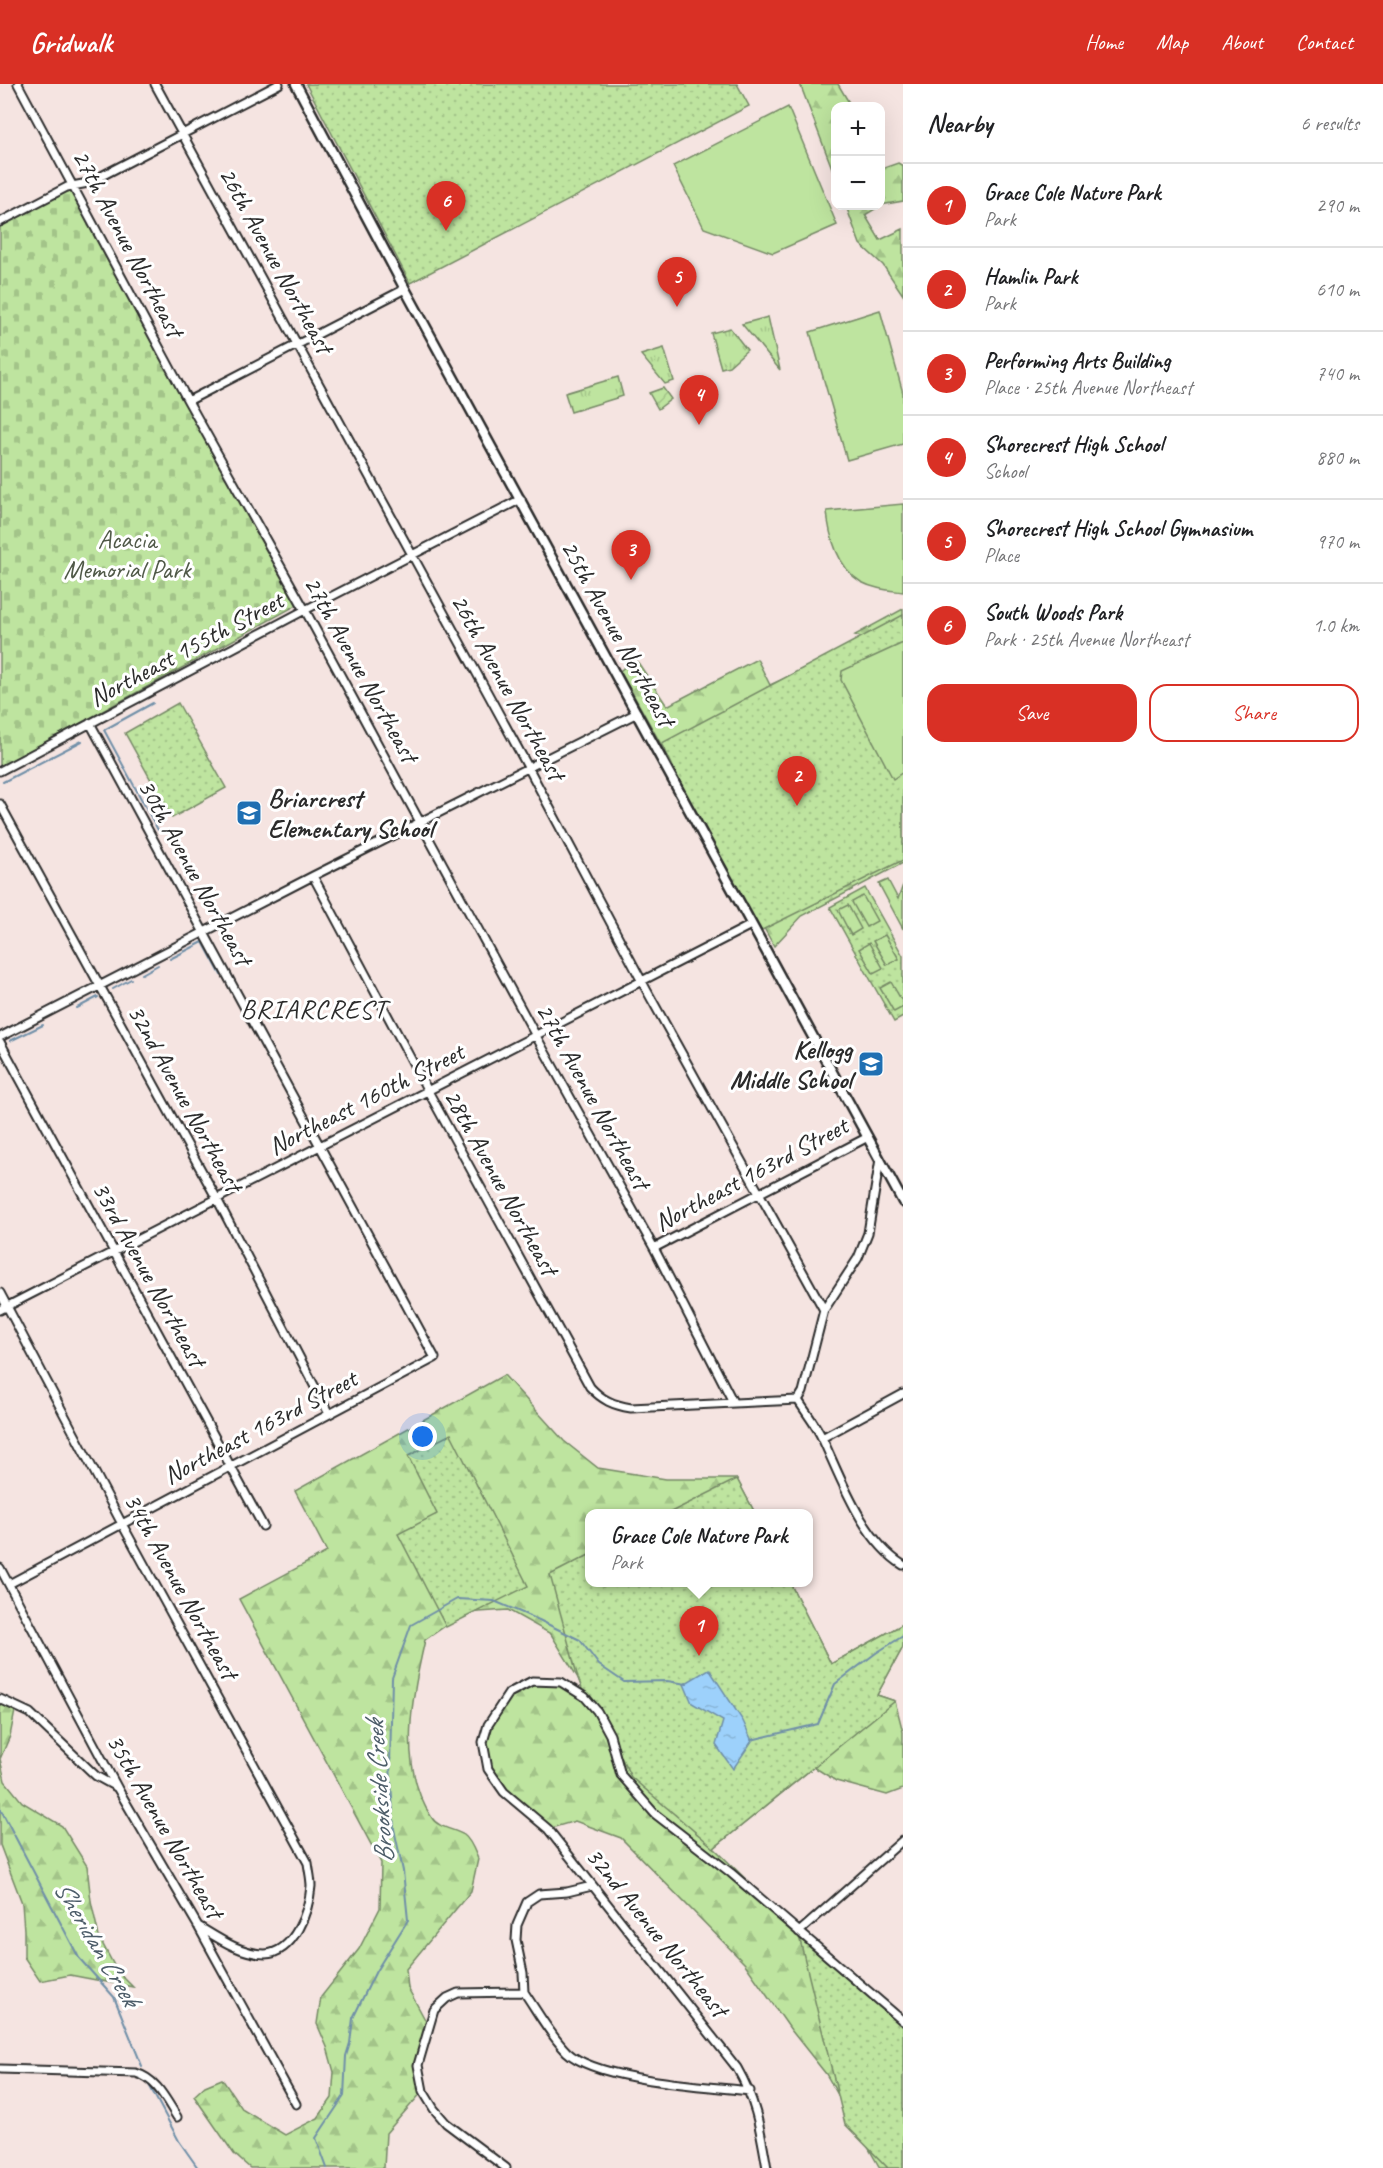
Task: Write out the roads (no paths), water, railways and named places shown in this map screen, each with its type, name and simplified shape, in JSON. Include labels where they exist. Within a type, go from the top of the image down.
[{"type":"street","name":"27th Avenue Northeast","points":[[18,84],[75,186],[188,401],[654,1248],[733,1402]]},
{"type":"street","name":"26th Avenue Northeast","points":[[155,84],[528,767],[642,981],[824,1310]]},
{"type":"street","points":[[0,222],[68,187],[88,183],[279,84]]},
{"type":"street","name":"25th Avenue Northeast","points":[[296,84],[405,289],[903,1202]]},
{"type":"street","points":[[188,401],[405,289]]},
{"type":"street","name":"Northeast 155th Street","points":[[0,771],[521,499]]},
{"type":"street","points":[[0,1037],[637,713]]},
{"type":"street","name":"30th Avenue Northeast","points":[[90,723],[435,1358]]},
{"type":"street","name":"32nd Avenue Northeast","points":[[0,804],[217,1199],[329,1414]]},
{"type":"street","name":"28th Avenue Northeast","points":[[313,876],[590,1387],[612,1404],[631,1408],[733,1402]]},
{"type":"street","name":"Northeast 160th Street","points":[[0,1310],[752,925]]},
{"type":"street","name":"33rd Avenue Northeast","points":[[0,1042],[263,1526]]},
{"type":"street","name":"Northeast 163rd Street","points":[[654,1248],[868,1137]]},
{"type":"street","points":[[798,1400],[824,1310],[858,1258],[864,1244],[871,1220],[880,1159]]},
{"type":"street","name":"34th Avenue Northeast","points":[[0,1293],[308,1863],[311,1885],[299,1927],[287,1944],[276,1953],[263,1954],[229,1946],[198,1926]]},
{"type":"street","name":"Northeast 163rd Street","points":[[9,1584],[435,1358]]},
{"type":"street","points":[[822,1438],[903,1394]]},
{"type":"street","points":[[733,1402],[798,1400]]},
{"type":"street","points":[[798,1400],[822,1438],[834,1467],[866,1525],[890,1555],[903,1565]]},
{"type":"street","name":"35th Avenue Northeast","points":[[0,1568],[118,1789],[198,1926],[296,2104]]},
{"type":"street","name":"32nd Avenue Northeast","points":[[766,2168],[760,2128],[750,2091],[737,2068],[548,1829],[504,1792],[489,1769],[483,1742],[488,1725],[509,1693],[532,1681],[561,1682],[585,1697],[597,1711],[610,1735],[621,1775],[655,1814],[730,1873],[799,1932]]},
{"type":"street","points":[[0,1699],[30,1713],[96,1776],[118,1789]]},
{"type":"street","points":[[903,1840],[799,1932],[903,2021]]},
{"type":"street","points":[[592,1886],[567,1892],[539,1894],[527,1902],[517,1925],[516,1940],[524,1973],[524,1992],[560,2044],[579,2061],[626,2076],[750,2091]]},
{"type":"street","points":[[506,2168],[446,2123],[434,2109],[423,2091],[418,2065],[434,2010],[447,1998],[458,1993],[524,1992]]},
{"type":"street","points":[[0,2069],[136,2073],[153,2082],[177,2117]]},
{"type":"water","points":[[709,1669],[743,1721],[752,1741],[733,1769],[716,1745],[723,1721],[692,1703],[684,1684]]},
{"type":"waterway","points":[[153,703],[104,730],[158,830]]},
{"type":"waterway","points":[[3,782],[82,741]]},
{"type":"waterway","points":[[170,959],[203,942],[221,975]]},
{"type":"waterway","points":[[142,974],[158,965]]},
{"type":"waterway","points":[[113,989],[131,979]]},
{"type":"waterway","points":[[77,1008],[98,997]]},
{"type":"waterway","points":[[10,1041],[43,1025]]},
{"type":"waterway","name":"Brookside Creek","points":[[327,2168],[316,2138],[344,2096],[346,2056],[353,2018],[376,1971],[408,1920],[403,1871],[394,1829],[390,1765],[392,1678],[411,1625],[457,1599],[494,1601],[580,1640],[599,1665],[624,1682],[667,1681],[687,1684]]},
{"type":"waterway","name":"Brookside Creek","points":[[751,1740],[818,1724],[835,1684],[903,1636]]},
{"type":"waterway","name":"Sheridan Creek","points":[[0,1808],[79,1958],[114,1997],[142,2066]]},
{"type":"waterway","name":"Sheridan Creek","points":[[147,2081],[179,2141],[198,2168]]},
{"type":"place","name":"South Woods Park","points":[[446,231]]},
{"type":"place","name":"Shorecrest High School Gymnasium","points":[[677,307]]},
{"type":"place","name":"Shorecrest High School","points":[[699,425]]},
{"type":"place","name":"Performing Arts Building","points":[[631,580]]},
{"type":"place","name":"Hamlin Park","points":[[797,806]]},
{"type":"place","name":"Briarcrest Elementary School","points":[[249,813]]},
{"type":"place","name":"Kellogg Middle School","points":[[871,1064]]},
{"type":"place","name":"Grace Cole Nature Park","points":[[699,1656]]},
{"type":"district","name":"BRIARCREST","points":[[314,1009]]},
{"type":"park label","name":"Acacia Memorial Park","points":[[127,554]]}]
